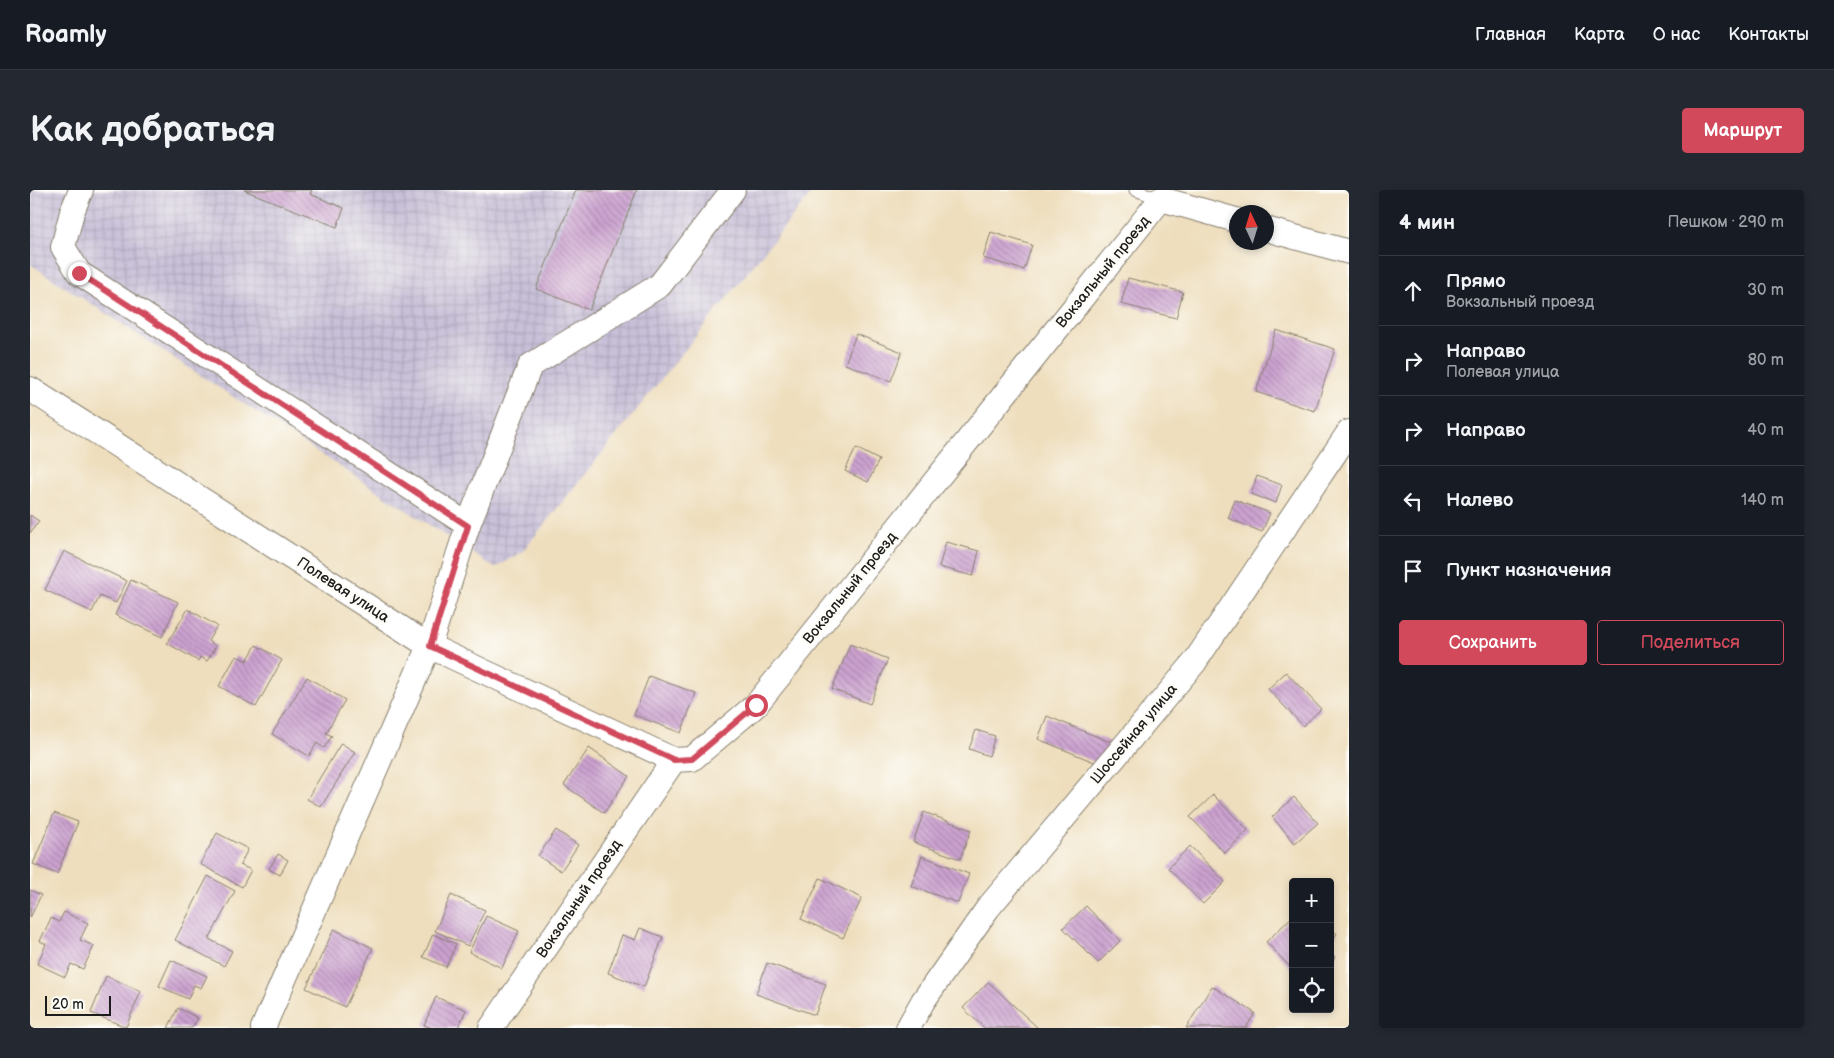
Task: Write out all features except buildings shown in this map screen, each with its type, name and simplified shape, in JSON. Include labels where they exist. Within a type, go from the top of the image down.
[{"type":"street","points":[[80,190],[63,247],[79,273],[468,526]]},
{"type":"street","points":[[263,1028],[430,646],[468,526],[530,366],[660,285],[733,190]]},
{"type":"street","points":[[1161,199],[1229,218]]},
{"type":"street","name":"Вокзальный проезд","points":[[491,1028],[674,760],[692,759],[756,705],[1161,199]]},
{"type":"street","points":[[1274,231],[1349,252]]},
{"type":"street","name":"Полевая улица","points":[[30,389],[430,646],[674,760]]},
{"type":"street","name":"Шоссейная улица","points":[[908,1028],[923,1001],[988,908],[1194,663],[1349,432]]},
{"type":"lane","points":[[1135,190],[1161,199]]},
{"type":"shaded area","points":[[30,190],[814,190],[522,552],[495,568],[30,264]]},
{"type":"route","points":[[79,273],[468,526],[430,646],[674,760],[692,759],[756,705]]}]
